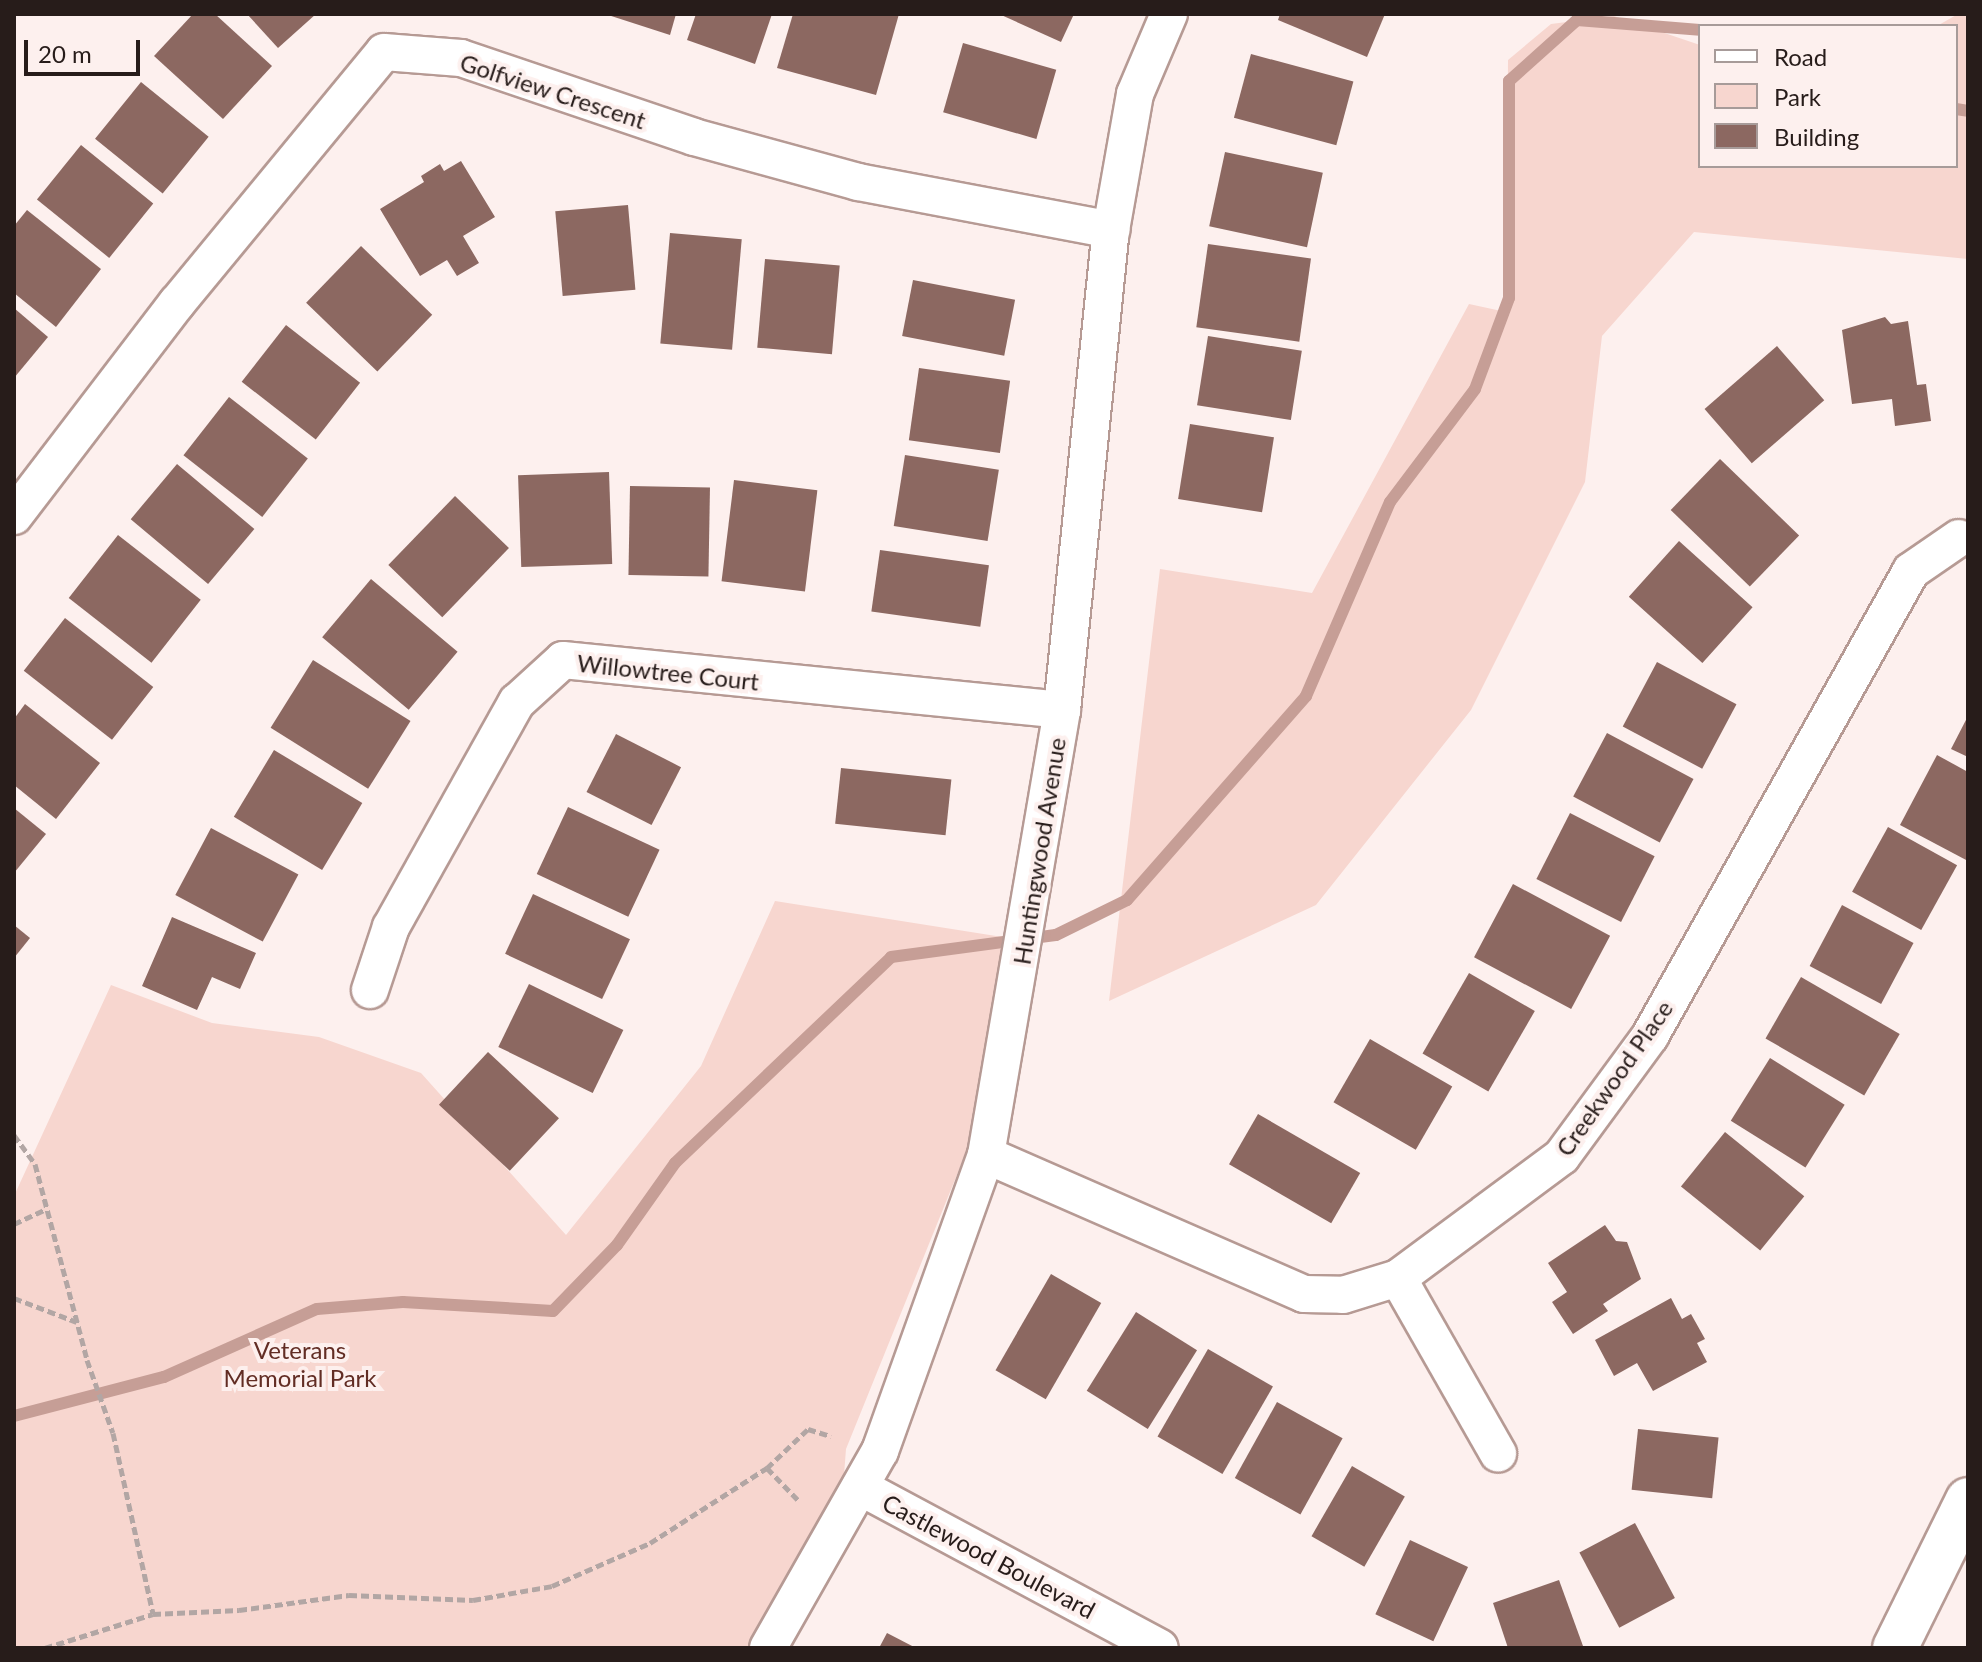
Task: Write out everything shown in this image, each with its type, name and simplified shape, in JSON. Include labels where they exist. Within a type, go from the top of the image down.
[{"type":"main road","points":[[1895,1648],[1968,1500]]},
{"type":"street","name":"Huntingwood Avenue","points":[[768,1648],[880,1451],[986,1155],[1062,710],[1111,230],[1135,94],[1169,14]]},
{"type":"street","name":"Golfview Crescent","points":[[14,516],[177,303],[384,52],[461,58],[694,137],[858,182],[1111,230]]},
{"type":"street","name":"Creekwood Place","points":[[986,1155],[1304,1294],[1343,1295],[1398,1278],[1562,1156],[1650,1036],[1911,571],[1959,538]]},
{"type":"street","name":"Willowtree Court","points":[[370,990],[391,927],[517,702],[563,660],[1062,710]]},
{"type":"street","points":[[1398,1278],[1498,1453]]},
{"type":"street","name":"Castlewood Boulevard","points":[[860,1487],[1160,1648]]},
{"type":"path","points":[[14,1135],[35,1164],[87,1360],[113,1433],[153,1614]]},
{"type":"path","points":[[14,1224],[46,1209]]},
{"type":"path","points":[[14,1298],[77,1322]]},
{"type":"path","points":[[45,1648],[153,1614],[239,1610],[349,1595],[473,1600],[552,1586],[650,1543],[767,1468],[808,1429],[831,1436]]},
{"type":"path","points":[[767,1468],[799,1501]]},
{"type":"green space","points":[[1958,14],[1968,14],[1968,259],[1694,232],[1602,336],[1585,482],[1471,710],[1316,905],[1109,1001],[1160,569],[1312,593],[1469,304],[1506,312],[1508,60],[1551,24],[1614,16],[1698,44],[1698,168],[1958,168],[1958,24],[1940,24]]},
{"type":"green space","name":"Veterans Memorial Park","points":[[775,901],[1015,939],[969,1145],[846,1449],[844,1475],[751,1648],[14,1648],[14,1196],[111,985],[212,1023],[319,1037],[421,1073],[566,1235],[701,1066]]},
{"type":"building","points":[[193,14],[215,14],[272,66],[223,119],[154,56]]},
{"type":"building","points":[[247,14],[316,14],[278,48]]},
{"type":"building","points":[[605,14],[676,14],[670,35]]},
{"type":"building","points":[[696,14],[772,14],[755,64],[687,40]]},
{"type":"building","points":[[793,14],[899,14],[876,95],[777,68]]},
{"type":"building","points":[[999,14],[1074,14],[1061,42]]},
{"type":"building","points":[[1280,14],[1385,14],[1367,57],[1278,20]]},
{"type":"building","points":[[963,43],[1056,70],[1036,139],[943,112]]},
{"type":"building","points":[[1251,54],[1353,81],[1336,145],[1234,118]]},
{"type":"building","points":[[141,82],[209,137],[163,193],[95,139]]},
{"type":"building","points":[[81,145],[153,204],[109,258],[37,199]]},
{"type":"building","points":[[1225,152],[1323,173],[1307,247],[1209,226]]},
{"type":"building","points":[[461,161],[495,217],[463,236],[479,263],[457,276],[447,260],[420,276],[380,209],[424,182],[421,176],[440,164],[444,171]]},
{"type":"building","points":[[628,205],[635,290],[563,296],[555,211]]},
{"type":"building","points":[[27,210],[101,269],[56,327],[14,293],[14,226]]},
{"type":"building","points":[[670,233],[742,239],[732,350],[660,344]]},
{"type":"building","points":[[1208,244],[1311,258],[1299,342],[1196,327]]},
{"type":"building","points":[[361,246],[432,315],[377,372],[306,303]]},
{"type":"building","points":[[765,259],[840,266],[832,354],[757,348]]},
{"type":"building","points":[[913,280],[1015,300],[1004,356],[902,336]]},
{"type":"building","points":[[14,308],[48,337],[14,378]]},
{"type":"building","points":[[1885,317],[1891,324],[1908,321],[1917,385],[1926,384],[1931,421],[1895,426],[1892,399],[1852,404],[1842,330]]},
{"type":"building","points":[[286,325],[360,383],[316,440],[242,382]]},
{"type":"building","points":[[1208,336],[1302,351],[1291,420],[1197,405]]},
{"type":"building","points":[[1777,346],[1824,400],[1752,463],[1705,409]]},
{"type":"building","points":[[919,368],[1010,381],[1000,453],[909,440]]},
{"type":"building","points":[[229,397],[308,459],[262,517],[183,455]]},
{"type":"building","points":[[1190,424],[1274,437],[1262,512],[1178,499]]},
{"type":"building","points":[[905,455],[999,470],[988,541],[894,526]]},
{"type":"building","points":[[1720,459],[1799,535],[1750,586],[1671,510]]},
{"type":"building","points":[[177,464],[254,529],[208,584],[131,519]]},
{"type":"building","points":[[609,472],[612,564],[521,567],[518,475]]},
{"type":"building","points":[[734,480],[817,490],[805,591],[722,581]]},
{"type":"building","points":[[630,486],[710,487],[708,576],[628,575]]},
{"type":"building","points":[[455,496],[509,548],[442,617],[388,565]]},
{"type":"building","points":[[118,535],[201,600],[151,663],[69,598]]},
{"type":"building","points":[[1679,541],[1753,607],[1702,663],[1629,597]]},
{"type":"building","points":[[880,550],[989,565],[980,627],[871,611]]},
{"type":"building","points":[[371,579],[458,652],[409,710],[322,637]]},
{"type":"building","points":[[65,618],[153,687],[112,740],[24,671]]},
{"type":"building","points":[[313,660],[411,721],[368,789],[271,728]]},
{"type":"building","points":[[1657,662],[1736,704],[1702,769],[1623,726]]},
{"type":"building","points":[[25,704],[100,763],[56,819],[14,785],[14,719]]},
{"type":"building","points":[[1968,716],[1968,757],[1951,749]]},
{"type":"building","points":[[1607,733],[1694,779],[1660,843],[1573,797]]},
{"type":"building","points":[[616,734],[681,767],[652,825],[586,792]]},
{"type":"building","points":[[274,750],[362,803],[322,870],[234,817]]},
{"type":"building","points":[[1937,755],[1968,772],[1968,861],[1900,825]]},
{"type":"building","points":[[841,768],[951,780],[946,835],[835,824]]},
{"type":"building","points":[[568,807],[660,850],[628,917],[537,874]]},
{"type":"building","points":[[14,808],[46,834],[14,873]]},
{"type":"building","points":[[1570,813],[1655,856],[1621,922],[1536,879]]},
{"type":"building","points":[[1888,827],[1957,865],[1921,930],[1852,892]]},
{"type":"building","points":[[211,828],[298,874],[263,942],[175,895]]},
{"type":"building","points":[[1513,884],[1610,936],[1571,1009],[1474,957]]},
{"type":"building","points":[[533,894],[630,939],[602,999],[505,954]]},
{"type":"building","points":[[1842,905],[1914,943],[1881,1004],[1810,966]]},
{"type":"building","points":[[172,917],[256,953],[240,989],[212,977],[197,1010],[142,986]]},
{"type":"building","points":[[14,925],[30,938],[14,958]]},
{"type":"building","points":[[1469,973],[1535,1011],[1488,1092],[1422,1054]]},
{"type":"building","points":[[1801,977],[1900,1034],[1864,1095],[1766,1038]]},
{"type":"building","points":[[529,984],[623,1030],[593,1093],[498,1047]]},
{"type":"building","points":[[1370,1039],[1452,1086],[1416,1150],[1334,1102]]},
{"type":"building","points":[[488,1052],[559,1118],[510,1171],[439,1105]]},
{"type":"building","points":[[1770,1058],[1845,1105],[1805,1167],[1731,1121]]},
{"type":"building","points":[[1258,1114],[1360,1173],[1331,1223],[1229,1164]]},
{"type":"building","points":[[1725,1132],[1804,1196],[1760,1251],[1681,1186]]},
{"type":"building","points":[[1605,1225],[1616,1241],[1627,1242],[1641,1279],[1603,1304],[1608,1311],[1573,1334],[1552,1302],[1567,1292],[1548,1263]]},
{"type":"building","points":[[1051,1274],[1101,1303],[1046,1399],[996,1370]]},
{"type":"building","points":[[1671,1298],[1682,1319],[1691,1314],[1705,1339],[1697,1343],[1707,1362],[1653,1391],[1637,1363],[1614,1376],[1595,1340]]},
{"type":"building","points":[[1136,1312],[1197,1350],[1148,1429],[1087,1391]]},
{"type":"building","points":[[1208,1349],[1273,1386],[1222,1474],[1158,1436]]},
{"type":"building","points":[[1277,1402],[1343,1438],[1300,1514],[1235,1478]]},
{"type":"building","points":[[1638,1429],[1719,1437],[1712,1498],[1632,1490]]},
{"type":"building","points":[[1352,1466],[1405,1496],[1364,1567],[1312,1536]]},
{"type":"building","points":[[1635,1523],[1675,1598],[1619,1628],[1579,1553]]},
{"type":"building","points":[[1410,1540],[1468,1567],[1433,1641],[1375,1614]]},
{"type":"building","points":[[1559,1580],[1583,1646],[1508,1648],[1493,1603]]},
{"type":"building","points":[[887,1633],[916,1648],[879,1648]]},
{"type":"waterway","points":[[14,1416],[164,1377],[317,1309],[403,1302],[553,1311],[617,1245],[675,1163],[891,957],[1056,935],[1127,900],[1306,696],[1390,502],[1475,389],[1509,298],[1509,81],[1577,20],[1698,30]]},
{"type":"waterway","points":[[1958,109],[1968,111]]}]
